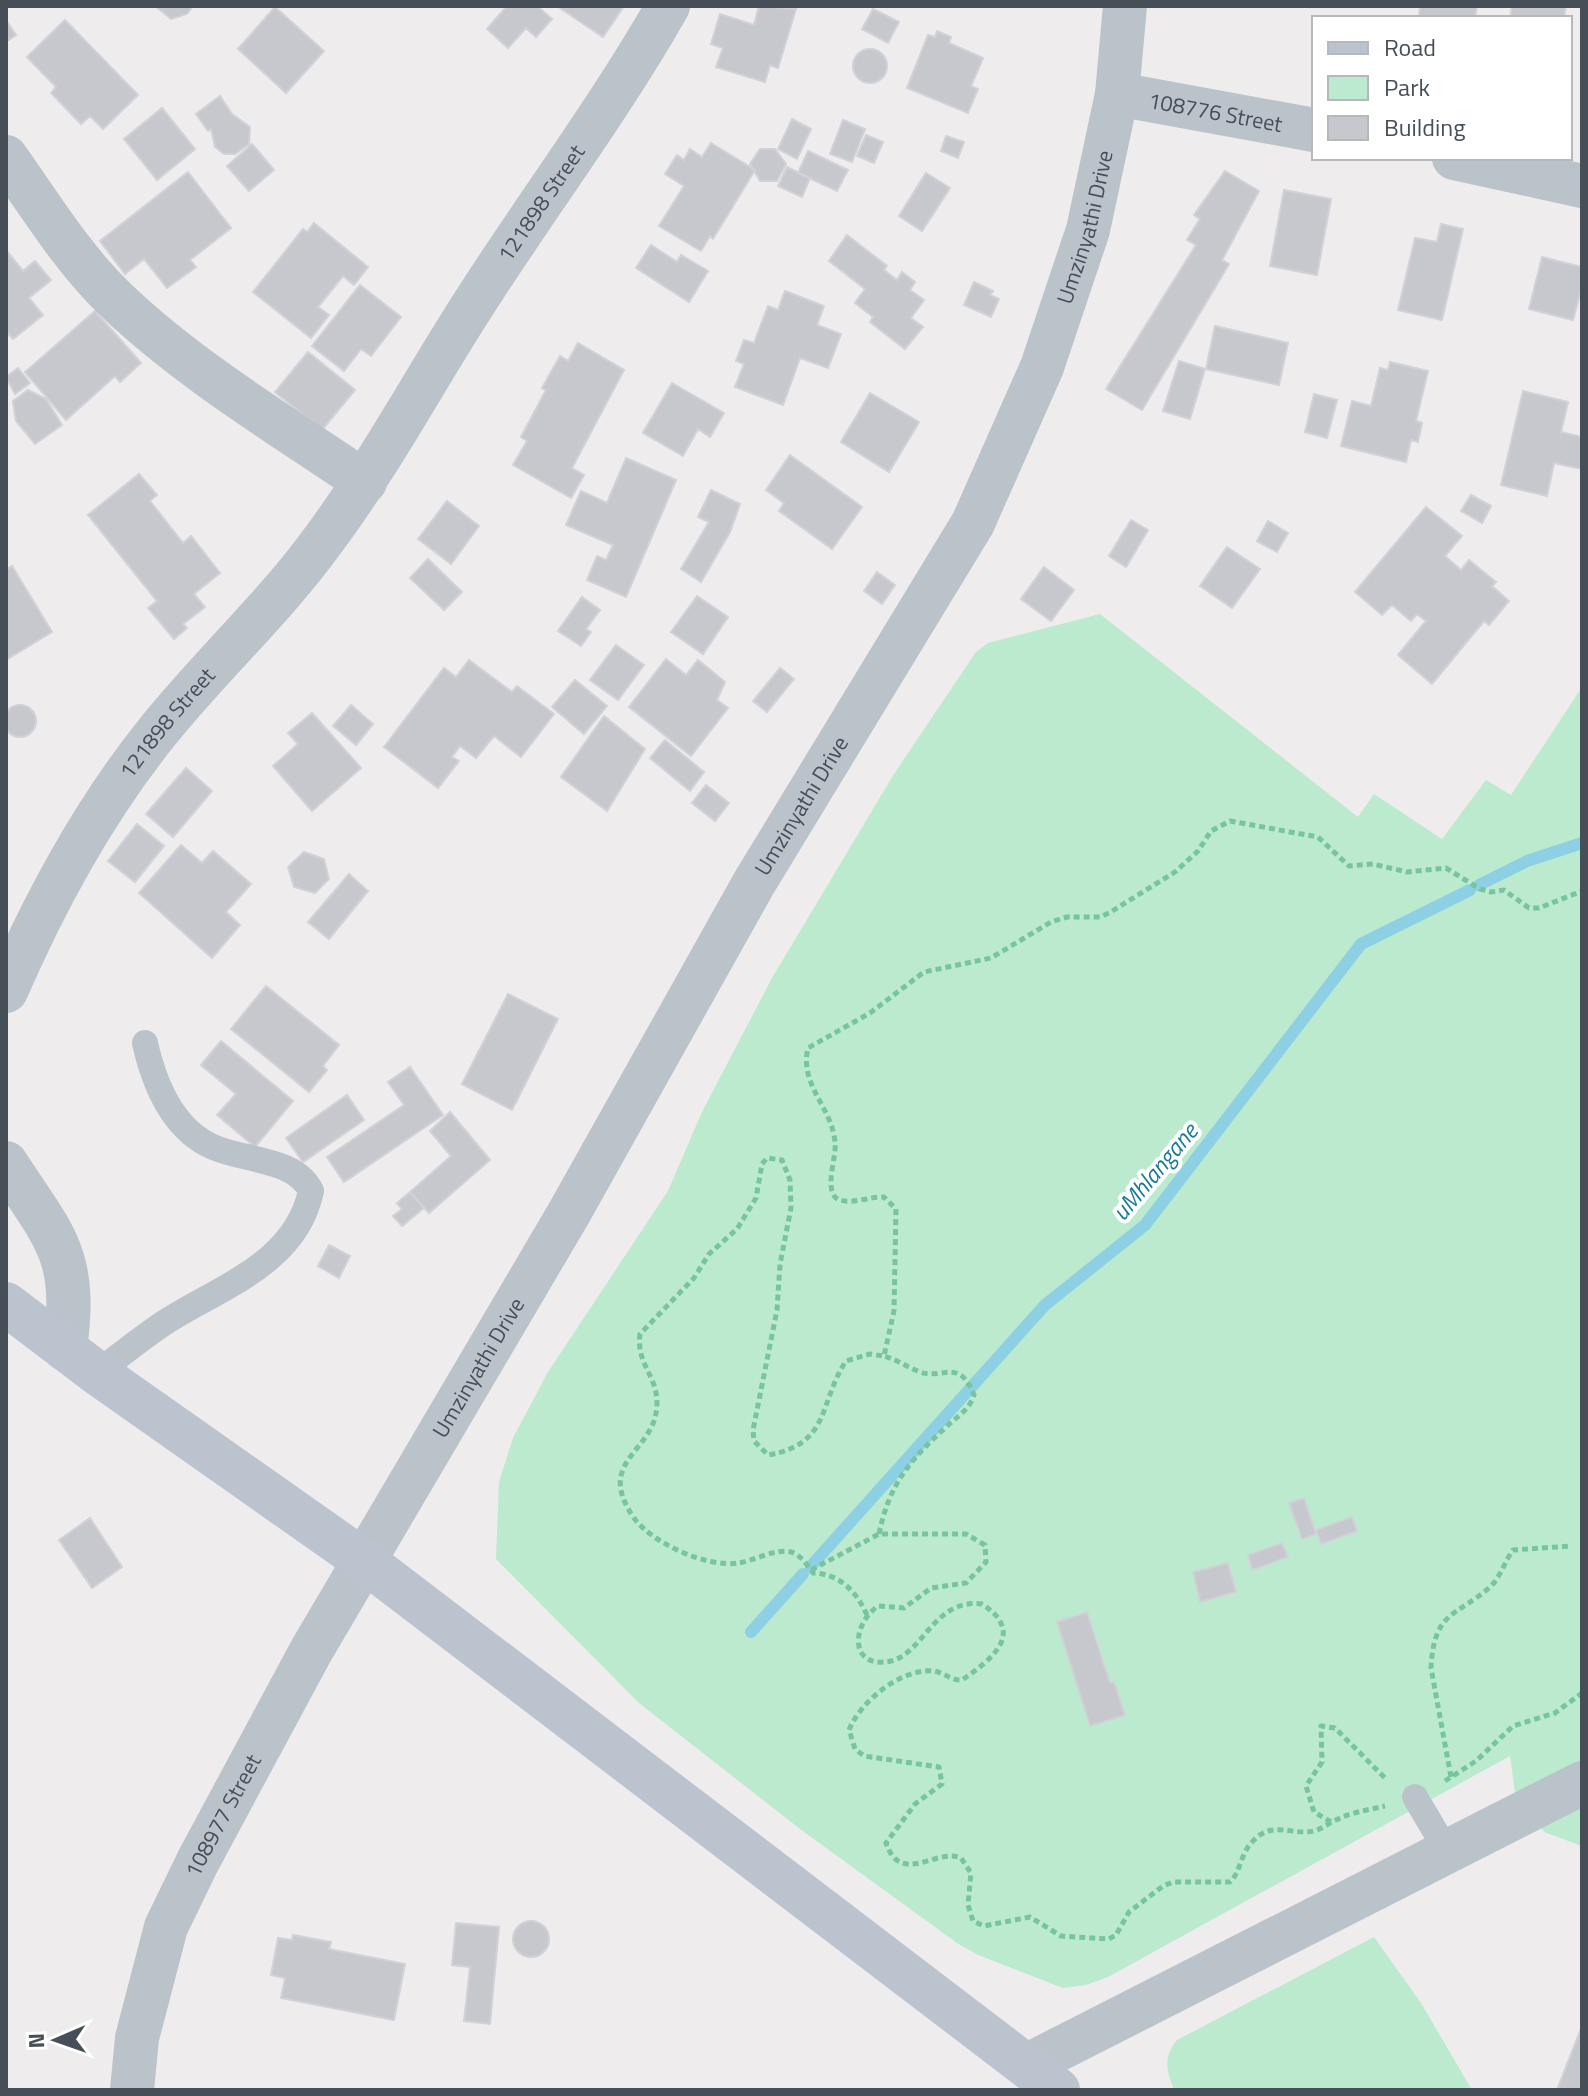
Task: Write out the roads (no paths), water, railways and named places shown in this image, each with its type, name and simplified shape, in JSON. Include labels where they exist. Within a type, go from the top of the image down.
[{"type":"main road","points":[[6,1304],[81,1361],[367,1563],[1043,2078]]},
{"type":"street","name":"121898 Street","points":[[6,991],[75,852],[122,779],[159,730],[323,542],[365,482],[478,296],[640,55],[668,6]]},
{"type":"street","name":"Umzinyathi Drive","points":[[367,1563],[569,1213],[754,883],[973,523],[1042,367],[1088,230],[1117,94],[1125,6]]},
{"type":"street","name":"108776 Street","points":[[1117,94],[1312,130]]},
{"type":"street","points":[[6,157],[91,274],[119,303],[225,387],[365,482]]},
{"type":"street","points":[[1463,160],[1582,186]]},
{"type":"street","points":[[6,1163],[55,1237],[63,1256],[81,1361]]},
{"type":"street","name":"108977 Street","points":[[132,2090],[137,2038],[166,1927],[311,1651],[367,1563]]},
{"type":"street","points":[[1043,2078],[1448,1853],[1582,1783]]},
{"type":"lane","points":[[81,1361],[161,1325],[265,1265],[300,1219],[311,1191],[298,1172],[212,1147],[198,1138],[172,1111],[159,1091],[145,1043]]},
{"type":"lane","points":[[1415,1797],[1448,1853]]},
{"type":"waterway","name":"uMhlangane","points":[[1479,885],[1527,861],[1582,843]]},
{"type":"waterway","name":"uMhlangane","points":[[811,1566],[1045,1305],[1145,1225],[1361,944],[1470,890]]},
{"type":"waterway","name":"uMhlangane","points":[[751,1632],[803,1574]]}]
